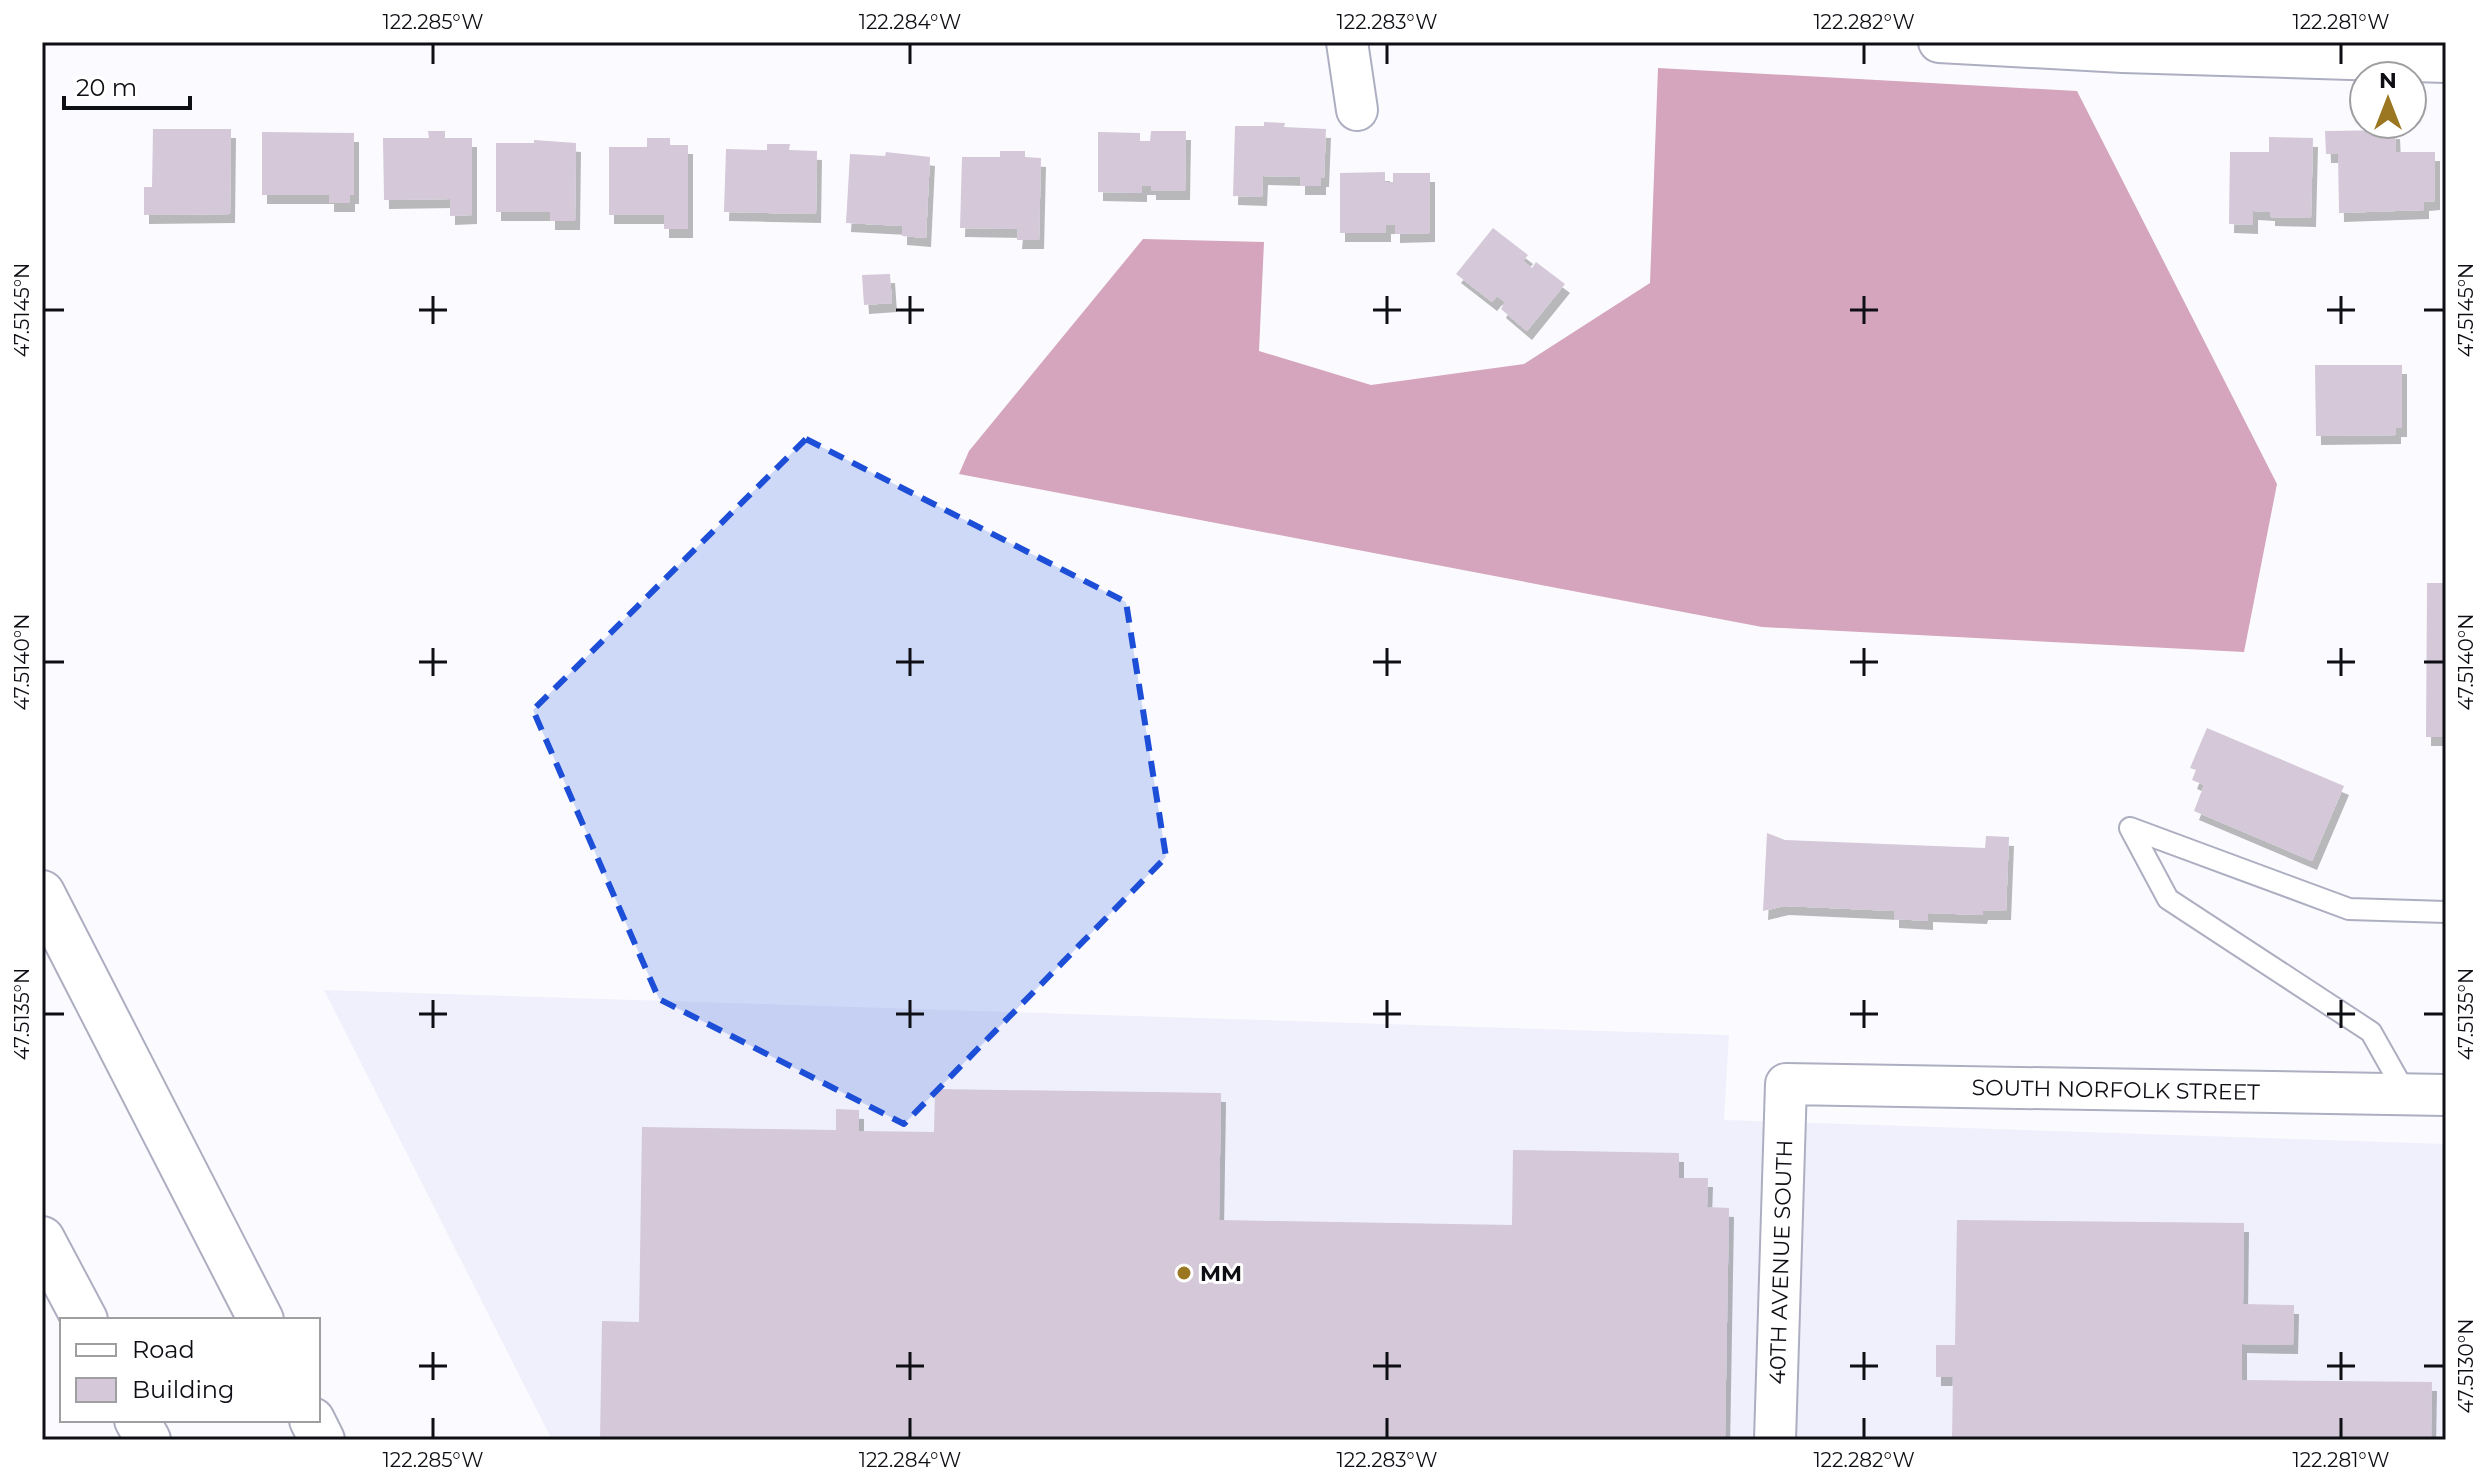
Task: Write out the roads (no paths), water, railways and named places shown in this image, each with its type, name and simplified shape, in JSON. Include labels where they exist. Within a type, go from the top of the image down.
[{"type":"highway","points":[[42,893],[260,1318]]},
{"type":"highway","points":[[42,1239],[84,1318]]},
{"type":"highway","points":[[138,1422],[148,1440]]},
{"type":"highway","points":[[313,1422],[322,1440]]},
{"type":"street","points":[[1347,42],[1357,110]]},
{"type":"street","points":[[1939,42],[2446,62]]},
{"type":"street","name":"SOUTH NORFOLK STREET","points":[[1786,1084],[2446,1095]]},
{"type":"street","name":"40TH AVENUE SOUTH","points":[[1775,1440],[1786,1084]]},
{"type":"lane","points":[[2406,1094],[2371,1032],[2168,899],[2130,828],[2349,909],[2446,912]]},
{"type":"place","name":"MM","points":[[1184,1273]]}]
